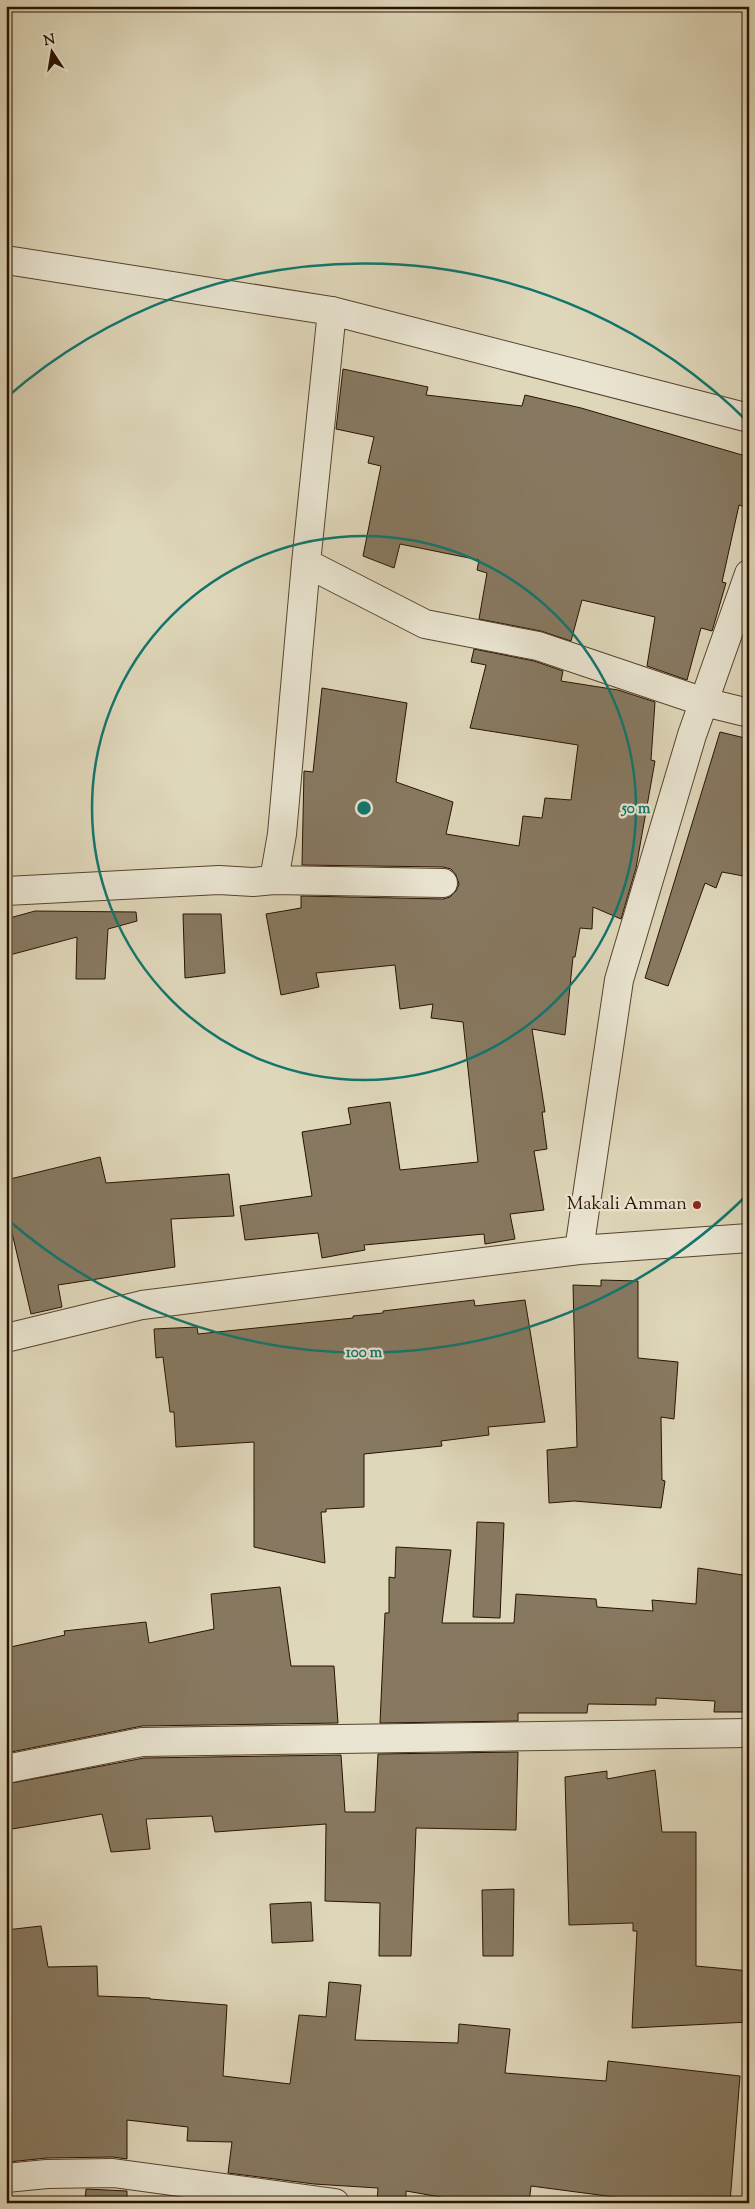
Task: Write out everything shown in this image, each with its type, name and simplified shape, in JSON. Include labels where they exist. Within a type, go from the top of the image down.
[{"type":"street","points":[[6,260],[332,311],[749,418]]},
{"type":"street","points":[[274,880],[282,834],[306,563],[332,311]]},
{"type":"street","points":[[306,563],[425,624],[538,646],[704,702],[749,713]]},
{"type":"street","points":[[579,1250],[619,980],[668,812],[749,574]]},
{"type":"street","points":[[6,890],[219,880],[253,882],[274,880],[443,882]]},
{"type":"street","points":[[6,1338],[142,1305],[579,1250],[749,1238]]},
{"type":"street","points":[[6,1769],[142,1742],[749,1733]]},
{"type":"street","points":[[6,2178],[47,2174],[112,2173],[335,2203]]},
{"type":"building","points":[[343,369],[428,387],[426,395],[522,406],[525,395],[581,408],[749,457],[749,508],[739,505],[722,582],[726,583],[713,628],[712,631],[701,628],[687,680],[647,666],[655,617],[582,600],[571,641],[541,631],[479,619],[487,573],[477,570],[479,560],[400,544],[394,568],[363,556],[381,466],[368,463],[374,437],[336,429]]},
{"type":"building","points":[[474,649],[534,661],[563,671],[561,681],[618,690],[655,702],[651,760],[655,761],[636,868],[621,919],[593,907],[592,929],[580,928],[575,957],[573,957],[565,1035],[532,1029],[545,1112],[542,1112],[547,1149],[534,1151],[544,1210],[510,1214],[515,1239],[485,1244],[484,1234],[364,1245],[365,1250],[322,1258],[318,1233],[245,1240],[240,1206],[312,1196],[302,1132],[351,1124],[348,1108],[390,1102],[400,1170],[478,1162],[463,1022],[431,1018],[433,1004],[400,1009],[395,965],[316,973],[319,987],[281,995],[266,914],[301,908],[301,896],[443,899],[450,897],[456,891],[459,884],[456,875],[451,869],[443,867],[302,865],[304,771],[313,772],[322,688],[407,703],[396,782],[453,802],[446,834],[519,846],[523,816],[542,818],[545,798],[571,800],[578,745],[470,728],[486,665],[471,662]]},
{"type":"building","points":[[720,732],[749,739],[749,877],[722,872],[716,888],[705,883],[668,986],[645,978]]},
{"type":"building","points":[[35,911],[136,912],[137,921],[108,929],[105,979],[76,979],[77,937],[6,956],[6,919]]},
{"type":"building","points":[[183,914],[221,914],[225,973],[185,978]]},
{"type":"building","points":[[100,1157],[106,1183],[229,1174],[234,1216],[171,1219],[175,1267],[58,1285],[62,1307],[31,1314],[6,1207],[6,1180]]},
{"type":"building","points":[[601,1280],[638,1281],[638,1358],[678,1362],[674,1419],[661,1417],[662,1480],[665,1481],[661,1508],[574,1501],[549,1503],[547,1450],[577,1447],[573,1285],[601,1286]]},
{"type":"building","points":[[474,1300],[475,1306],[525,1300],[545,1422],[488,1427],[489,1435],[441,1441],[442,1446],[364,1454],[364,1507],[326,1509],[326,1512],[321,1512],[325,1563],[254,1547],[254,1442],[176,1447],[174,1412],[170,1412],[163,1357],[156,1358],[154,1329],[197,1327],[198,1334],[353,1318],[353,1316],[383,1313],[383,1311]]},
{"type":"building","points":[[477,1522],[504,1523],[500,1618],[473,1617]]},
{"type":"building","points":[[396,1547],[451,1550],[442,1623],[514,1623],[516,1594],[596,1599],[597,1607],[653,1611],[652,1600],[696,1604],[698,1568],[749,1576],[749,1712],[714,1712],[715,1701],[656,1698],[656,1705],[588,1704],[587,1713],[518,1713],[518,1721],[380,1723],[385,1613],[389,1613],[389,1577],[395,1578]]},
{"type":"building","points":[[280,1587],[291,1666],[334,1666],[338,1723],[142,1726],[6,1753],[6,1648],[65,1635],[64,1631],[146,1622],[149,1643],[214,1629],[211,1594]]},
{"type":"building","points":[[518,1752],[516,1830],[416,1828],[411,1956],[379,1956],[380,1903],[325,1901],[326,1824],[215,1832],[212,1816],[146,1819],[150,1849],[111,1852],[102,1814],[6,1830],[6,1784],[144,1758],[341,1755],[345,1812],[375,1812],[378,1754]]},
{"type":"building","points":[[655,1770],[662,1832],[696,1832],[696,1966],[749,1971],[749,2022],[632,2028],[637,1931],[633,1931],[633,1923],[569,1925],[565,1777],[607,1771],[607,1779]]},
{"type":"building","points":[[514,1889],[513,1956],[483,1956],[482,1890]]},
{"type":"building","points":[[311,1902],[313,1941],[272,1943],[270,1904]]},
{"type":"building","points":[[41,1926],[48,1967],[97,1966],[98,1996],[150,1998],[227,2005],[223,2076],[290,2084],[299,2015],[326,2017],[329,1982],[361,1985],[355,2040],[458,2043],[459,2024],[510,2029],[505,2073],[606,2081],[608,2061],[740,2076],[730,2203],[660,2203],[531,2186],[529,2203],[475,2203],[406,2191],[406,2203],[377,2203],[378,2188],[314,2184],[228,2173],[232,2142],[187,2141],[188,2127],[127,2120],[127,2159],[113,2157],[47,2158],[8,2162],[6,2133],[6,1930]]},
{"type":"building","points":[[86,2189],[127,2191],[127,2203],[85,2203]]},
{"type":"place","name":"Makali Amman","points":[[697,1205]]}]
